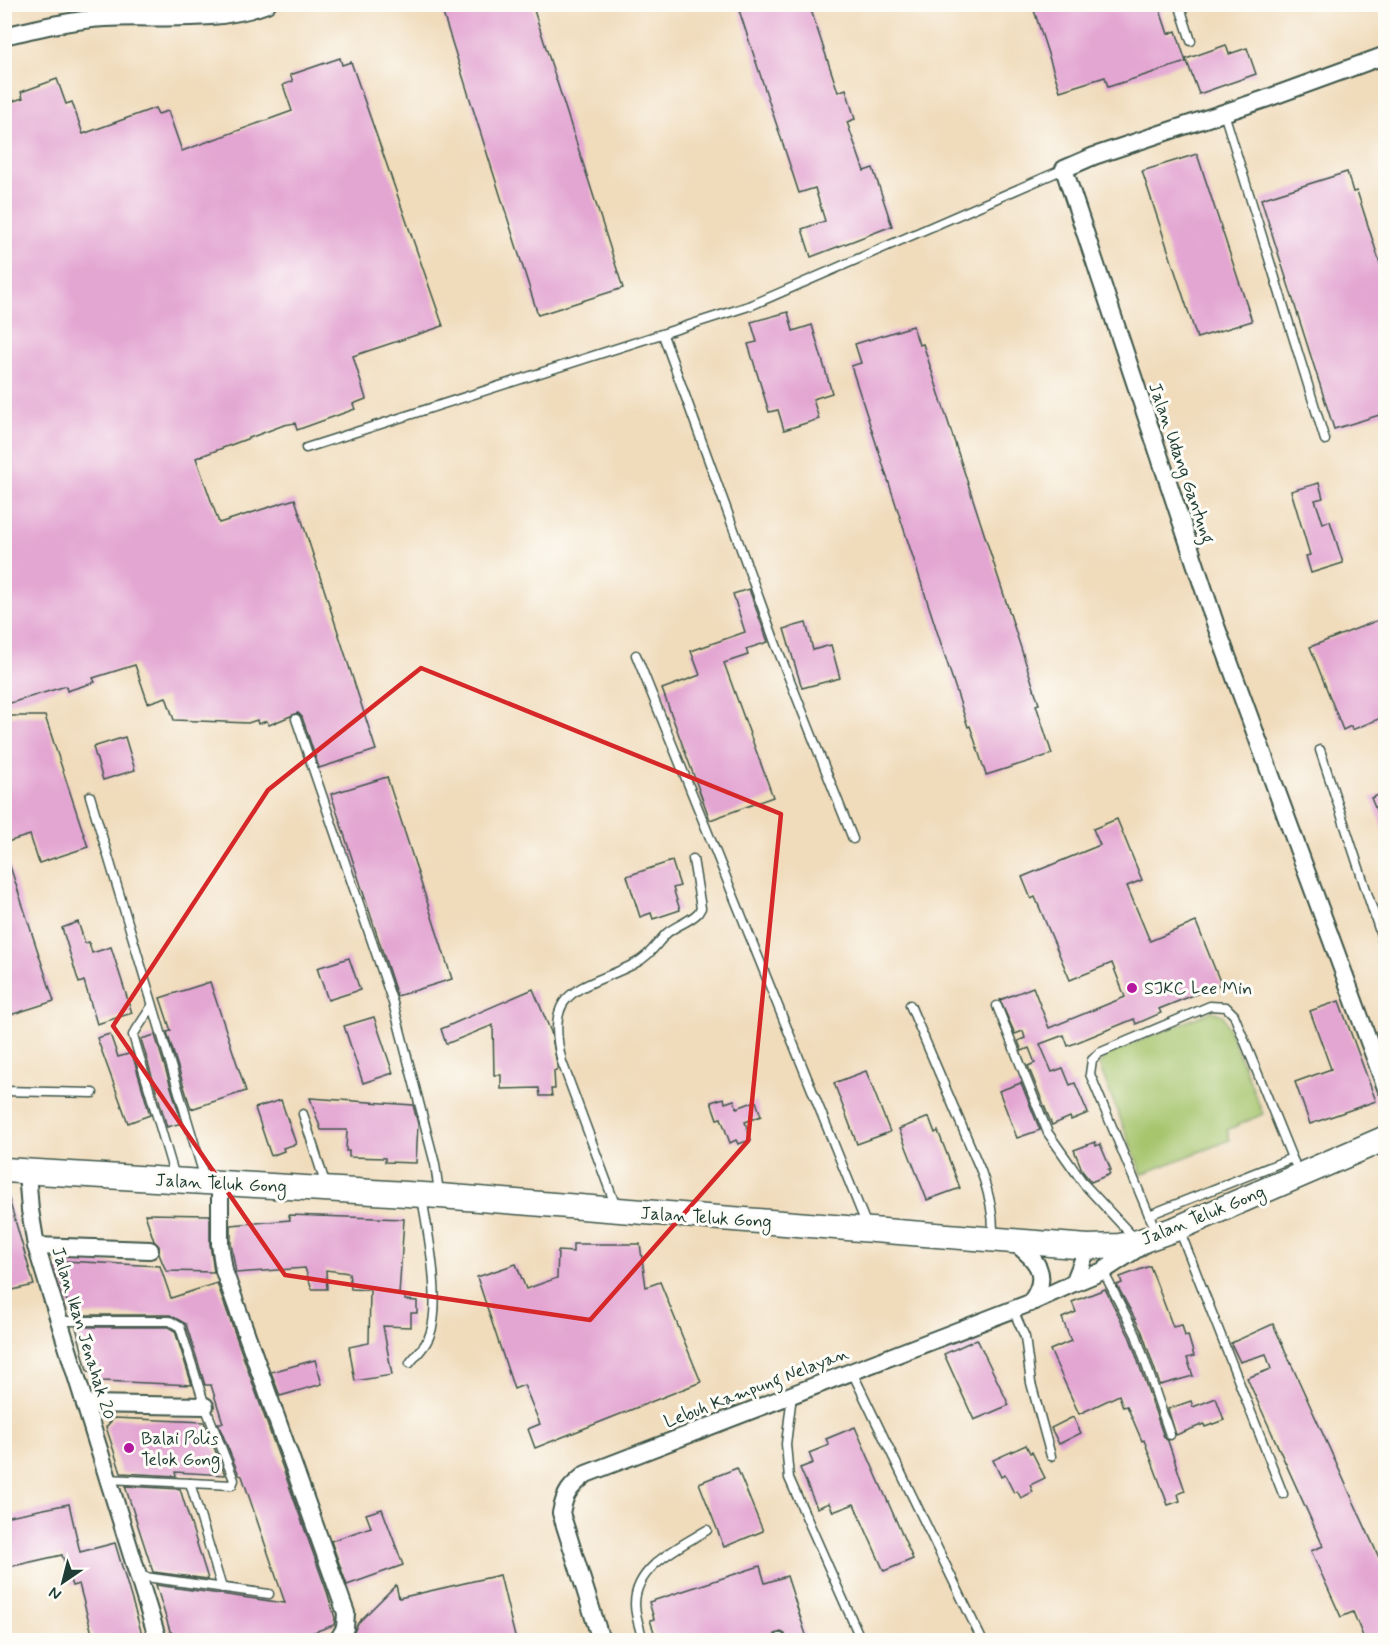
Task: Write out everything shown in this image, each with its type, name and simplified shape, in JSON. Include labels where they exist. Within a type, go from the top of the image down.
[{"type":"street","points":[[4,36],[76,21],[106,18],[219,16],[267,4]]},
{"type":"street","points":[[1064,169],[1094,156],[1386,55]]},
{"type":"street","name":"Jalan Udang Gantung","points":[[1064,169],[1216,626],[1386,1088]]},
{"type":"street","name":"Jalan Teluk Gong","points":[[16,1171],[431,1195],[1088,1248],[1120,1246],[1296,1166],[1386,1138]]},
{"type":"street","name":"Jalan Ikan Jenahak 20","points":[[16,1171],[30,1210],[36,1246],[158,1641]]},
{"type":"street","points":[[213,1183],[219,1244],[225,1271],[346,1613],[345,1628],[338,1641]]},
{"type":"street","name":"Lebuh Kampung Nelayan","points":[[602,1641],[561,1513],[564,1497],[570,1487],[586,1474],[1030,1303],[1103,1270],[1155,1232]]},
{"type":"street","points":[[1002,1240],[1033,1259],[1040,1272],[1040,1287],[1030,1303]]},
{"type":"street","points":[[36,1246],[150,1251]]},
{"type":"street","points":[[1074,1282],[1088,1248]]},
{"type":"street","points":[[85,1404],[205,1406]]},
{"type":"lane","points":[[1179,4],[1191,41]]},
{"type":"lane","points":[[1224,112],[1325,440]]},
{"type":"lane","points":[[306,448],[663,334],[786,292],[1064,169]]},
{"type":"lane","points":[[663,334],[776,645],[853,839]]},
{"type":"lane","points":[[636,655],[869,1230]]},
{"type":"lane","points":[[296,719],[393,1003],[435,1164],[429,1238],[434,1317],[427,1342],[410,1363]]},
{"type":"lane","points":[[1320,750],[1386,956]]},
{"type":"lane","points":[[90,796],[152,1006],[213,1183]]},
{"type":"lane","points":[[618,1210],[562,1062],[557,1017],[562,1005],[577,990],[642,959],[666,934],[698,913],[701,908],[693,859]]},
{"type":"lane","points":[[910,1005],[984,1180],[1002,1240]]},
{"type":"lane","points":[[152,1006],[133,1035],[176,1180]]},
{"type":"lane","points":[[997,1006],[1048,1133],[1084,1184],[1155,1232]]},
{"type":"lane","points":[[1283,1494],[1155,1232],[1090,1074],[1091,1064],[1099,1053],[1201,1009],[1220,1006],[1229,1009],[1234,1015],[1296,1166]]},
{"type":"lane","points":[[4,1091],[93,1093]]},
{"type":"lane","points":[[303,1114],[327,1189]]},
{"type":"lane","points":[[1103,1270],[1136,1335],[1170,1435]]},
{"type":"lane","points":[[1013,1310],[1025,1337],[1031,1383],[1051,1456]]},
{"type":"lane","points":[[59,1321],[170,1321],[180,1327],[205,1406],[234,1480],[232,1485],[108,1479]]},
{"type":"lane","points":[[852,1372],[982,1641]]},
{"type":"lane","points":[[793,1394],[786,1444],[789,1478],[861,1641]]},
{"type":"lane","points":[[190,1483],[222,1587]]},
{"type":"lane","points":[[643,1641],[634,1607],[635,1598],[645,1574],[656,1563],[707,1530]]},
{"type":"lane","points":[[138,1576],[269,1594]]},
{"type":"highlighted area","points":[[421,668],[781,814],[748,1141],[590,1320],[285,1275],[113,1026],[268,790]]},
{"type":"green space","points":[[1212,1011],[1223,1015],[1263,1114],[1227,1130],[1230,1140],[1142,1174],[1099,1065],[1105,1055]]},
{"type":"building","points":[[440,4],[532,4],[623,288],[538,315]]},
{"type":"building","points":[[737,4],[809,4],[838,92],[846,89],[855,119],[847,122],[864,171],[873,168],[892,226],[811,257],[802,229],[825,221],[815,188],[799,193]]},
{"type":"building","points":[[1032,4],[1158,4],[1168,34],[1176,31],[1186,62],[1108,87],[1105,77],[1060,91]]},
{"type":"building","points":[[1226,45],[1229,54],[1247,48],[1256,74],[1199,94],[1186,59]]},
{"type":"building","points":[[340,58],[342,65],[351,62],[443,326],[353,356],[366,399],[353,404],[355,409],[297,430],[295,423],[284,425],[196,458],[219,523],[295,499],[376,750],[319,768],[302,717],[298,713],[269,725],[267,721],[258,724],[257,720],[248,723],[174,720],[166,697],[148,703],[135,665],[93,678],[95,682],[67,691],[66,686],[4,705],[4,104],[23,98],[21,92],[57,79],[66,104],[72,102],[83,134],[155,108],[158,114],[168,111],[182,151],[292,111],[283,85],[293,81],[290,75]]},
{"type":"building","points":[[1197,154],[1252,321],[1197,338],[1142,171]]},
{"type":"building","points":[[1347,172],[1353,192],[1357,191],[1386,282],[1386,413],[1334,429],[1261,199]]},
{"type":"building","points":[[788,312],[793,331],[812,325],[832,393],[813,399],[819,419],[784,430],[778,410],[769,412],[748,344],[757,342],[751,322]]},
{"type":"building","points":[[913,326],[919,345],[923,344],[1039,704],[1036,705],[1052,754],[986,775],[970,726],[968,727],[851,366],[861,363],[855,344]]},
{"type":"building","points":[[1319,483],[1323,498],[1315,500],[1323,523],[1330,521],[1343,563],[1311,573],[1306,556],[1310,555],[1291,491]]},
{"type":"building","points":[[749,589],[768,642],[746,649],[748,655],[724,663],[773,797],[710,820],[662,689],[700,675],[691,651],[745,632],[733,594]]},
{"type":"building","points":[[1386,617],[1386,716],[1352,730],[1351,726],[1343,730],[1310,647]]},
{"type":"building","points":[[806,623],[813,650],[831,645],[840,678],[802,688],[784,629]]},
{"type":"building","points":[[4,716],[45,716],[88,847],[39,863],[30,835],[4,843]]},
{"type":"building","points":[[125,737],[135,770],[103,780],[93,747]]},
{"type":"building","points":[[387,777],[452,979],[397,996],[331,794]]},
{"type":"building","points":[[1386,792],[1386,832],[1385,832],[1371,798]]},
{"type":"building","points":[[1117,819],[1142,880],[1127,886],[1150,941],[1196,922],[1221,984],[1159,1009],[1161,1013],[1136,1024],[1134,1019],[1068,1046],[1064,1035],[1040,1044],[1052,1072],[1063,1068],[1070,1085],[1075,1083],[1088,1113],[1071,1120],[1070,1117],[1052,1125],[1028,1066],[1035,1063],[1029,1048],[1022,1051],[1018,1041],[1025,1038],[1023,1031],[1015,1034],[1000,1000],[1033,987],[1049,1028],[1125,997],[1112,963],[1070,980],[1035,897],[1031,899],[1022,877],[1100,845],[1093,829]]},
{"type":"building","points":[[4,857],[7,857],[54,1001],[4,1017]]},
{"type":"building","points":[[672,861],[680,886],[673,888],[680,910],[653,919],[651,913],[640,917],[627,876]]},
{"type":"building","points":[[78,922],[85,943],[89,942],[92,953],[111,947],[132,1013],[97,1024],[84,981],[79,983],[62,928]]},
{"type":"building","points":[[349,958],[360,990],[328,1000],[317,968]]},
{"type":"building","points":[[210,982],[246,1091],[191,1109],[167,1032],[171,1031],[160,998]]},
{"type":"building","points":[[533,989],[551,1032],[558,1069],[554,1071],[555,1089],[551,1089],[552,1096],[540,1096],[539,1088],[501,1089],[501,1075],[494,1075],[493,1025],[446,1044],[441,1029]]},
{"type":"building","points":[[1339,1001],[1376,1101],[1310,1124],[1295,1082],[1331,1069],[1310,1011]]},
{"type":"building","points":[[374,1017],[393,1073],[363,1083],[344,1026]]},
{"type":"building","points":[[110,1034],[118,1057],[132,1053],[150,1115],[128,1123],[97,1038]]},
{"type":"building","points":[[155,1035],[182,1123],[167,1127],[141,1039]]},
{"type":"building","points":[[866,1071],[890,1132],[857,1144],[834,1083]]},
{"type":"building","points":[[1021,1083],[1040,1130],[1017,1138],[999,1091]]},
{"type":"building","points":[[310,1098],[413,1105],[418,1124],[416,1163],[385,1162],[385,1158],[349,1157],[349,1151],[346,1151],[347,1130],[321,1130]]},
{"type":"building","points":[[724,1098],[725,1103],[734,1100],[737,1108],[756,1101],[761,1116],[745,1122],[751,1140],[738,1144],[736,1140],[730,1143],[721,1118],[717,1119],[711,1102]]},
{"type":"building","points":[[281,1100],[296,1144],[283,1148],[284,1151],[271,1156],[255,1108]]},
{"type":"building","points":[[929,1117],[935,1133],[938,1131],[960,1188],[927,1200],[899,1129]]},
{"type":"building","points":[[1095,1142],[1096,1146],[1100,1144],[1111,1170],[1108,1170],[1110,1174],[1091,1182],[1083,1172],[1074,1150]]},
{"type":"building","points":[[4,1196],[8,1196],[34,1285],[4,1292]]},
{"type":"building","points":[[145,1214],[210,1215],[210,1244],[214,1272],[166,1271],[159,1254],[159,1246],[154,1241]]},
{"type":"building","points":[[289,1215],[404,1219],[399,1295],[405,1295],[405,1300],[417,1301],[417,1313],[411,1313],[411,1327],[383,1326],[392,1375],[355,1381],[349,1347],[369,1343],[370,1290],[351,1289],[349,1273],[326,1270],[327,1289],[312,1289],[305,1268],[236,1273],[231,1243],[231,1225],[290,1220]]},
{"type":"building","points":[[573,1244],[640,1244],[646,1287],[660,1282],[701,1382],[535,1448],[528,1429],[540,1424],[524,1385],[514,1389],[477,1277],[516,1264],[526,1289],[557,1278],[558,1251],[573,1252]]},
{"type":"building","points":[[64,1261],[160,1266],[171,1298],[217,1283],[327,1592],[335,1618],[334,1625],[289,1641],[182,1641],[170,1631],[156,1585],[285,1603],[242,1476],[239,1475],[218,1423],[223,1423],[211,1385],[205,1385],[186,1324],[170,1315],[72,1315],[56,1270]]},
{"type":"building","points":[[1150,1266],[1173,1327],[1182,1325],[1185,1336],[1188,1335],[1194,1356],[1187,1358],[1193,1376],[1160,1385],[1142,1332],[1117,1285],[1122,1283],[1120,1277]]},
{"type":"building","points":[[1105,1289],[1130,1338],[1185,1491],[1178,1494],[1180,1501],[1168,1505],[1144,1440],[1142,1441],[1127,1406],[1123,1407],[1119,1395],[1079,1414],[1050,1350],[1071,1341],[1062,1318],[1076,1312],[1072,1302]]},
{"type":"building","points":[[1273,1324],[1386,1573],[1386,1641],[1365,1641],[1353,1612],[1341,1617],[1311,1551],[1323,1546],[1247,1378],[1271,1369],[1266,1354],[1240,1362],[1231,1343]]},
{"type":"building","points":[[76,1327],[168,1327],[175,1331],[192,1385],[102,1381],[87,1370]]},
{"type":"building","points":[[977,1339],[1009,1405],[974,1420],[944,1354]]},
{"type":"building","points":[[315,1360],[322,1384],[280,1396],[271,1372]]},
{"type":"building","points":[[1216,1398],[1224,1420],[1205,1427],[1204,1424],[1176,1435],[1168,1409],[1191,1401],[1193,1407]]},
{"type":"building","points":[[1073,1417],[1081,1433],[1059,1444],[1051,1428]]},
{"type":"building","points":[[114,1418],[204,1422],[225,1475],[175,1472],[176,1476],[121,1473],[106,1427]]},
{"type":"building","points":[[855,1427],[913,1559],[884,1571],[854,1504],[833,1512],[829,1503],[817,1508],[800,1468],[813,1463],[809,1453],[829,1445],[826,1439]]},
{"type":"building","points":[[1026,1445],[1045,1478],[1030,1485],[1033,1492],[1021,1498],[1017,1491],[1014,1493],[1005,1475],[1001,1477],[993,1460]]},
{"type":"building","points":[[737,1468],[763,1531],[724,1547],[699,1483]]},
{"type":"building","points":[[125,1486],[180,1489],[208,1579],[153,1572]]},
{"type":"building","points":[[69,1504],[80,1552],[115,1543],[144,1641],[94,1641],[79,1584],[72,1586],[62,1555],[4,1568],[4,1517]]},
{"type":"building","points":[[382,1509],[403,1565],[347,1585],[331,1541],[371,1527],[366,1514]]},
{"type":"building","points":[[760,1566],[765,1583],[787,1576],[808,1641],[786,1641],[785,1634],[781,1632],[775,1634],[774,1641],[657,1641],[650,1620],[654,1619],[649,1602]]},
{"type":"building","points":[[500,1575],[516,1641],[350,1641],[358,1623],[396,1585],[399,1598]]},
{"type":"place","name":"SJKC Lee Min","points":[[1132,988]]},
{"type":"place","name":"Balai Polis Telok Gong","points":[[129,1448]]}]
